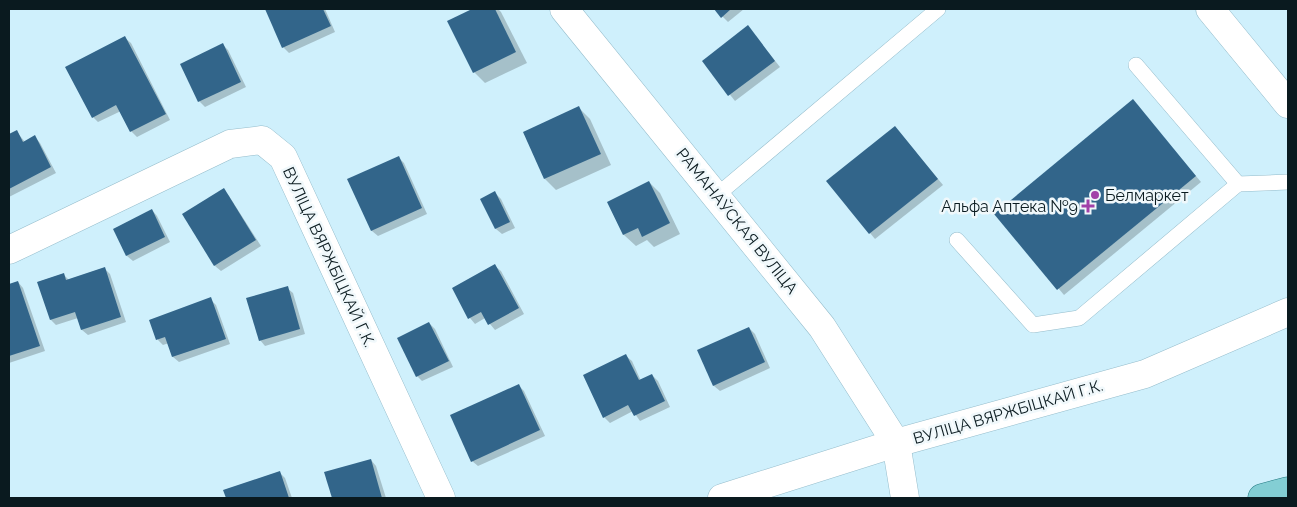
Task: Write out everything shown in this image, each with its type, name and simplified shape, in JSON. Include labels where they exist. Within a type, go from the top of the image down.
[{"type":"main road","points":[[1262,498],[1288,491]]},
{"type":"street","name":"РАМАНАЎСКАЯ ВУЛІЦА","points":[[564,9],[822,327],[896,443]]},
{"type":"street","points":[[1210,9],[1288,104]]},
{"type":"street","name":"ВУЛІЦА ВЯРЖБІЦКАЙ Г.К.","points":[[9,250],[230,144],[262,140],[283,156],[441,498]]},
{"type":"street","name":"ВУЛІЦА ВЯРЖБІЦКАЙ Г.К.","points":[[722,498],[896,443],[1145,374],[1288,312]]},
{"type":"street","points":[[896,443],[905,498]]},
{"type":"lane","points":[[716,196],[938,9]]},
{"type":"lane","points":[[1136,65],[1238,184]]},
{"type":"lane","points":[[957,240],[1033,325],[1079,318],[1238,184],[1288,182]]},
{"type":"building","points":[[265,9],[323,9],[331,26],[282,48]]},
{"type":"building","points":[[472,9],[495,9],[516,52],[473,73],[447,21]]},
{"type":"building","points":[[714,9],[731,9],[721,18]]},
{"type":"building","points":[[748,25],[775,61],[728,96],[702,61]]},
{"type":"building","points":[[125,36],[166,114],[130,132],[116,105],[92,118],[65,67]]},
{"type":"building","points":[[223,43],[241,82],[198,102],[180,64]]},
{"type":"building","name":"Белмаркет","points":[[1133,99],[1196,176],[1057,290],[994,214]]},
{"type":"building","points":[[579,106],[601,154],[544,179],[523,132]]},
{"type":"building","points":[[895,126],[938,179],[869,234],[826,181]]},
{"type":"building","points":[[17,130],[23,142],[35,135],[51,167],[9,189],[9,134]]},
{"type":"building","points":[[399,156],[422,208],[371,231],[347,179]]},
{"type":"building","points":[[649,181],[670,223],[642,237],[638,228],[623,235],[607,202]]},
{"type":"building","points":[[224,188],[256,240],[214,266],[182,214]]},
{"type":"building","points":[[495,191],[510,222],[495,229],[480,199]]},
{"type":"building","points":[[152,209],[165,237],[126,256],[113,229]]},
{"type":"building","points":[[495,264],[519,308],[488,325],[481,312],[468,319],[452,288]]},
{"type":"building","points":[[105,267],[121,317],[81,330],[75,312],[50,320],[37,282],[64,273],[66,280]]},
{"type":"building","points":[[18,281],[40,346],[9,356],[9,284]]},
{"type":"building","points":[[288,286],[300,329],[259,341],[246,298]]},
{"type":"building","points":[[211,297],[226,339],[172,357],[165,337],[156,340],[149,320]]},
{"type":"building","points":[[429,322],[449,361],[416,377],[397,338]]},
{"type":"building","points":[[749,327],[765,362],[713,386],[697,350]]},
{"type":"building","points":[[626,354],[639,380],[652,374],[665,401],[634,416],[628,405],[603,418],[583,375]]},
{"type":"building","points":[[519,384],[540,430],[471,462],[450,415]]},
{"type":"building","points":[[371,459],[382,498],[332,498],[324,472]]},
{"type":"building","points":[[280,471],[289,498],[226,498],[223,490]]},
{"type":"place","name":"Белмаркет","points":[[1095,195]]},
{"type":"place","name":"Альфа Аптека №9","points":[[1088,206]]}]
